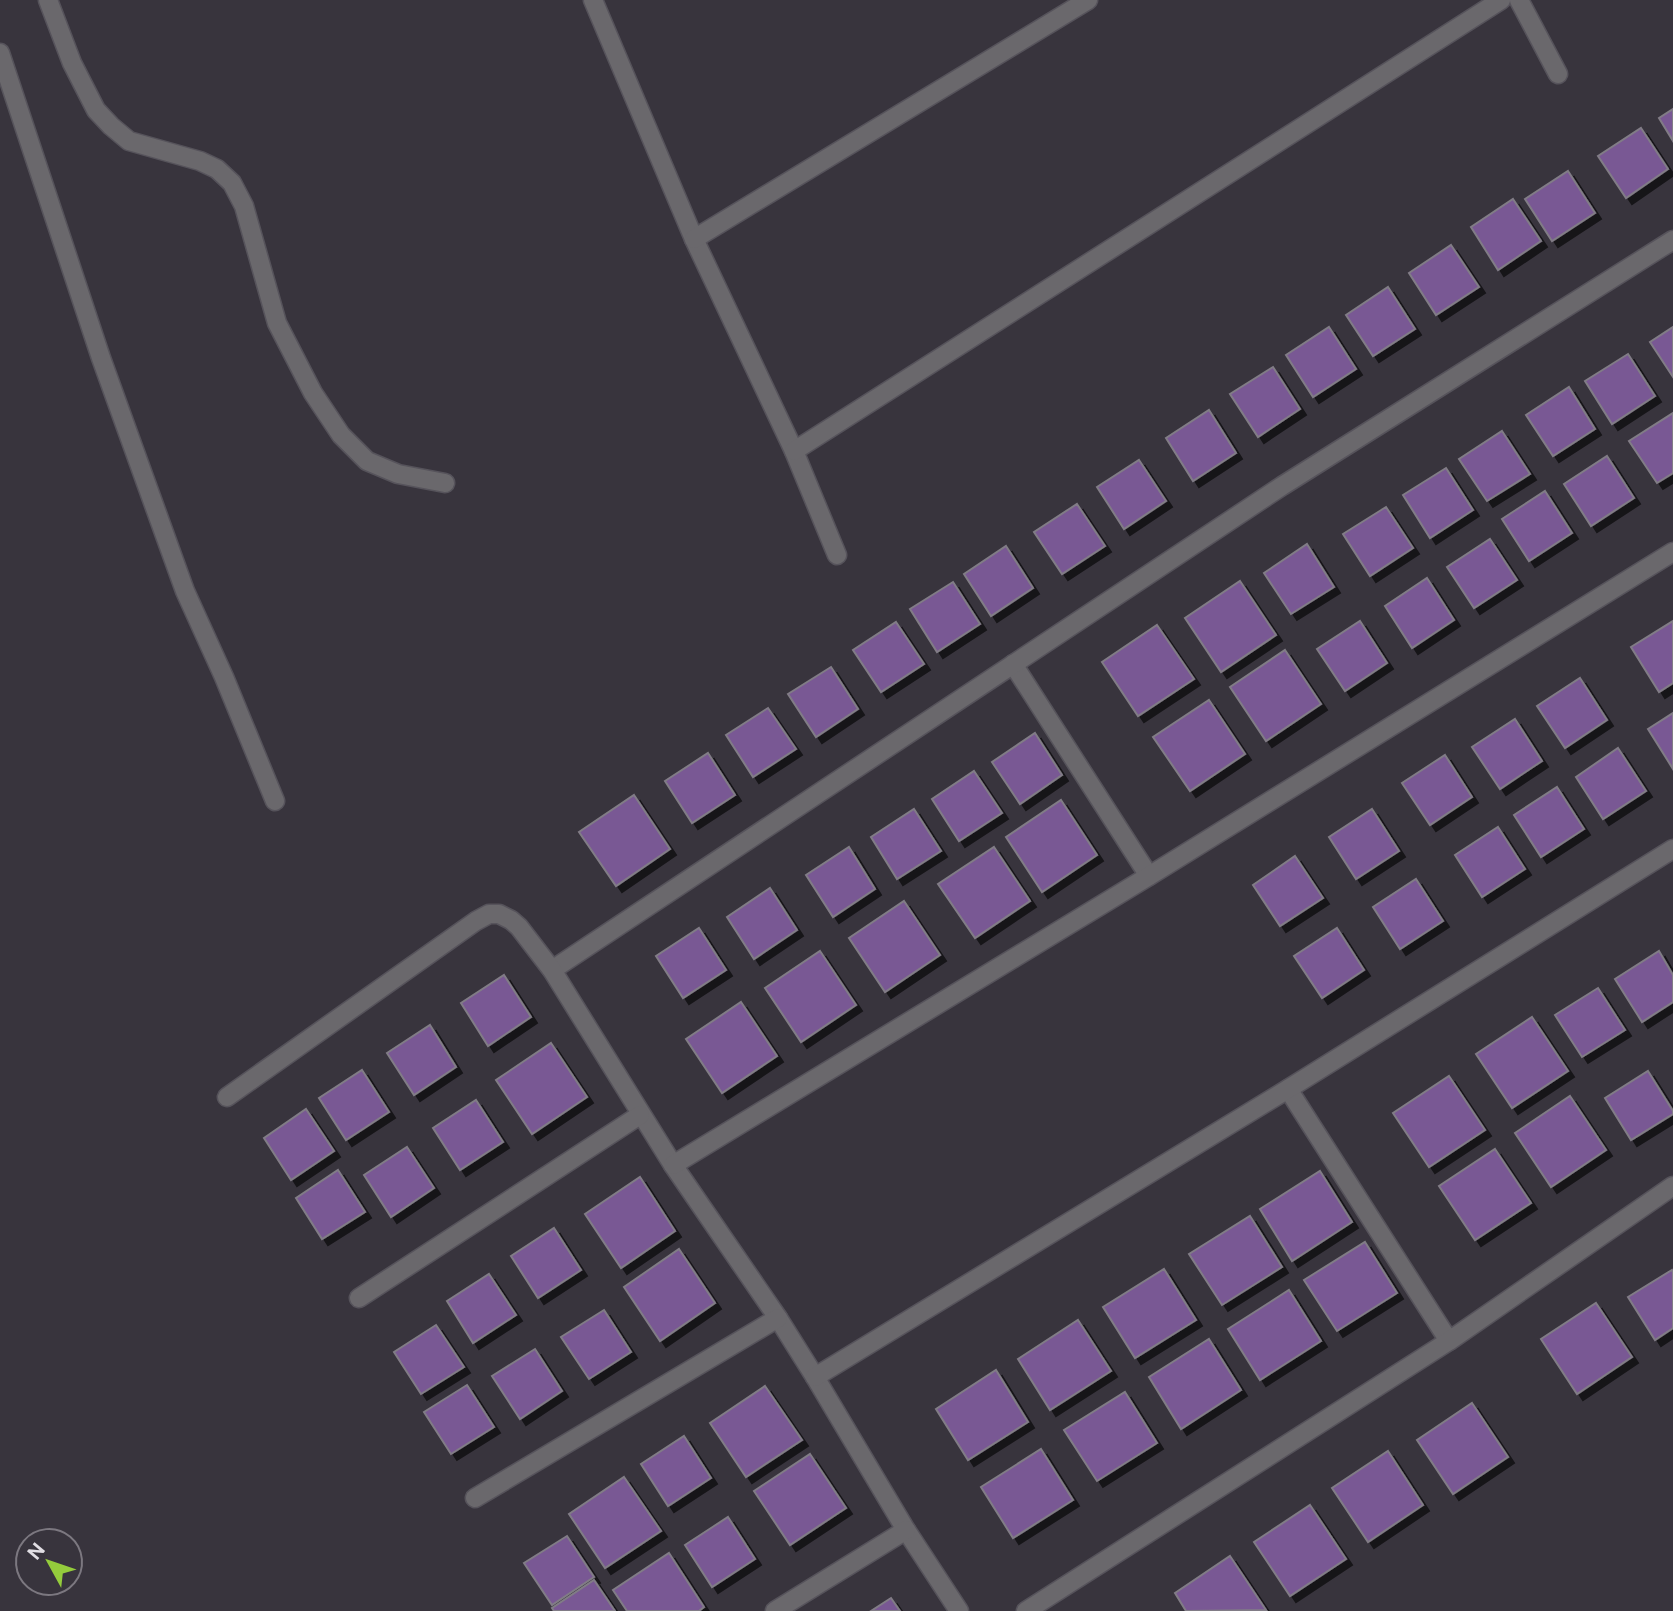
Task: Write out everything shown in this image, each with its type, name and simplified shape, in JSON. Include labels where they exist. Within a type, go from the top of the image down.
[{"type":"street","points":[[48,0],[72,63],[96,110],[111,126],[129,141],[200,161],[217,169],[232,183],[244,206],[277,323],[313,393],[341,435],[367,461],[398,474],[445,484]]},
{"type":"street","points":[[594,0],[694,239],[793,451],[838,555]]},
{"type":"street","points":[[694,239],[1088,0]]},
{"type":"street","points":[[793,451],[1501,0]]},
{"type":"street","points":[[1518,0],[1558,74]]},
{"type":"street","points":[[0,53],[101,358],[185,591],[275,801]]},
{"type":"street","points":[[552,970],[1282,486],[1673,240]]},
{"type":"street","points":[[673,1165],[1149,876],[1673,552]]},
{"type":"street","points":[[1013,664],[1149,876]]},
{"type":"street","points":[[816,1377],[1288,1089],[1673,849]]},
{"type":"street","points":[[227,1097],[476,921],[489,914],[499,914],[511,920],[552,970],[640,1115],[778,1318],[906,1530],[959,1611]]},
{"type":"street","points":[[1288,1089],[1449,1341]]},
{"type":"street","points":[[359,1298],[640,1115]]},
{"type":"street","points":[[1026,1611],[1449,1341],[1673,1186]]},
{"type":"street","points":[[475,1498],[778,1318]]},
{"type":"street","points":[[775,1611],[906,1530]]},
{"type":"building","points":[[1673,109],[1673,141],[1659,118]]},
{"type":"building","points":[[1641,128],[1668,169],[1626,198],[1598,156]]},
{"type":"building","points":[[1568,171],[1595,213],[1552,241],[1525,199]]},
{"type":"building","points":[[1513,199],[1541,241],[1498,270],[1471,227]]},
{"type":"building","points":[[1451,245],[1479,287],[1436,315],[1409,273]]},
{"type":"building","points":[[1388,287],[1415,329],[1373,356],[1346,315]]},
{"type":"building","points":[[1329,327],[1356,369],[1313,397],[1286,355]]},
{"type":"building","points":[[1673,327],[1673,377],[1650,342]]},
{"type":"building","points":[[1628,354],[1655,396],[1612,424],[1585,381]]},
{"type":"building","points":[[1273,367],[1300,409],[1258,437],[1230,394]]},
{"type":"building","points":[[1569,387],[1595,429],[1553,456],[1526,415]]},
{"type":"building","points":[[1209,410],[1236,453],[1193,481],[1166,438]]},
{"type":"building","points":[[1673,413],[1673,473],[1657,483],[1629,441]]},
{"type":"building","points":[[1502,431],[1530,474],[1487,501],[1459,459]]},
{"type":"building","points":[[1607,456],[1634,498],[1591,526],[1564,484]]},
{"type":"building","points":[[1139,460],[1166,501],[1124,529],[1097,487]]},
{"type":"building","points":[[1446,468],[1473,510],[1430,538],[1403,495]]},
{"type":"building","points":[[1545,491],[1572,533],[1529,561],[1502,519]]},
{"type":"building","points":[[1077,504],[1105,546],[1062,574],[1034,532]]},
{"type":"building","points":[[1386,507],[1413,548],[1370,576],[1343,534]]},
{"type":"building","points":[[1490,539],[1517,580],[1474,608],[1447,567]]},
{"type":"building","points":[[1307,544],[1334,587],[1291,614],[1264,573]]},
{"type":"building","points":[[1006,546],[1033,588],[991,616],[964,574]]},
{"type":"building","points":[[1427,578],[1454,620],[1412,648],[1385,606]]},
{"type":"building","points":[[1240,581],[1276,635],[1221,672],[1185,618]]},
{"type":"building","points":[[953,582],[980,624],[937,652],[910,609]]},
{"type":"building","points":[[1360,621],[1387,663],[1345,691],[1317,649]]},
{"type":"building","points":[[1673,621],[1673,683],[1659,692],[1631,647]]},
{"type":"building","points":[[896,622],[924,664],[881,692],[853,650]]},
{"type":"building","points":[[1157,625],[1194,679],[1138,716],[1102,662]]},
{"type":"building","points":[[1285,650],[1321,704],[1266,741],[1230,687]]},
{"type":"building","points":[[831,667],[858,709],[816,737],[788,694]]},
{"type":"building","points":[[1580,678],[1607,720],[1565,748],[1537,706]]},
{"type":"building","points":[[1209,700],[1245,754],[1190,791],[1153,737]]},
{"type":"building","points":[[768,708],[796,749],[753,777],[726,735]]},
{"type":"building","points":[[1673,713],[1673,769],[1648,729]]},
{"type":"building","points":[[1515,719],[1542,761],[1500,789],[1472,747]]},
{"type":"building","points":[[1035,733],[1062,775],[1020,804],[992,762]]},
{"type":"building","points":[[1618,748],[1646,791],[1603,819],[1576,777]]},
{"type":"building","points":[[708,753],[735,795],[692,823],[665,781]]},
{"type":"building","points":[[1445,755],[1472,797],[1430,825],[1402,783]]},
{"type":"building","points":[[974,771],[1002,813],[959,841],[932,799]]},
{"type":"building","points":[[1557,787],[1584,829],[1541,857],[1514,815]]},
{"type":"building","points":[[634,795],[670,849],[616,886],[579,832]]},
{"type":"building","points":[[1061,800],[1097,855],[1042,892],[1006,837]]},
{"type":"building","points":[[914,809],[941,851],[897,879],[871,837]]},
{"type":"building","points":[[1372,809],[1399,851],[1356,879],[1329,837]]},
{"type":"building","points":[[1498,827],[1525,869],[1482,897],[1455,855]]},
{"type":"building","points":[[849,847],[875,889],[833,917],[806,875]]},
{"type":"building","points":[[994,847],[1030,901],[975,938],[938,884]]},
{"type":"building","points":[[1295,856],[1323,898],[1280,926],[1253,885]]},
{"type":"building","points":[[1416,879],[1443,921],[1400,949],[1373,907]]},
{"type":"building","points":[[770,888],[797,930],[754,959],[727,917]]},
{"type":"building","points":[[904,901],[940,955],[885,992],[849,938]]},
{"type":"building","points":[[699,928],[726,970],[683,998],[656,956]]},
{"type":"building","points":[[1337,928],[1364,970],[1322,998],[1294,956]]},
{"type":"building","points":[[820,951],[856,1005],[801,1042],[765,988]]},
{"type":"building","points":[[1659,951],[1673,975],[1673,1002],[1642,1022],[1615,979]]},
{"type":"building","points":[[504,975],[531,1017],[488,1046],[461,1003]]},
{"type":"building","points":[[1598,988],[1625,1030],[1582,1057],[1555,1015]]},
{"type":"building","points":[[741,1002],[777,1056],[722,1093],[686,1039]]},
{"type":"building","points":[[1532,1017],[1568,1071],[1512,1108],[1476,1054]]},
{"type":"building","points":[[430,1025],[456,1067],[414,1095],[387,1053]]},
{"type":"building","points":[[551,1043],[587,1097],[532,1134],[496,1080]]},
{"type":"building","points":[[362,1070],[389,1112],[346,1140],[319,1098]]},
{"type":"building","points":[[1648,1071],[1673,1114],[1631,1140],[1605,1098]]},
{"type":"building","points":[[1449,1076],[1485,1130],[1429,1167],[1393,1113]]},
{"type":"building","points":[[1570,1096],[1606,1150],[1551,1187],[1515,1133]]},
{"type":"building","points":[[476,1100],[503,1142],[460,1170],[433,1128]]},
{"type":"building","points":[[306,1109],[334,1151],[291,1180],[264,1138]]},
{"type":"building","points":[[407,1147],[434,1188],[391,1217],[364,1175]]},
{"type":"building","points":[[1495,1149],[1531,1203],[1475,1240],[1439,1186]]},
{"type":"building","points":[[338,1170],[365,1212],[322,1239],[296,1198]]},
{"type":"building","points":[[1320,1171],[1352,1222],[1292,1261],[1260,1209]]},
{"type":"building","points":[[640,1177],[675,1231],[621,1268],[585,1214]]},
{"type":"building","points":[[1250,1216],[1282,1267],[1222,1305],[1189,1254]]},
{"type":"building","points":[[554,1228],[581,1270],[538,1298],[511,1256]]},
{"type":"building","points":[[1365,1242],[1397,1293],[1337,1331],[1304,1280]]},
{"type":"building","points":[[679,1249],[715,1303],[660,1341],[624,1287]]},
{"type":"building","points":[[1164,1269],[1196,1320],[1135,1358],[1103,1307]]},
{"type":"building","points":[[1672,1270],[1673,1328],[1655,1340],[1628,1297]]},
{"type":"building","points":[[489,1274],[516,1315],[473,1343],[447,1301]]},
{"type":"building","points":[[1289,1290],[1321,1341],[1260,1380],[1228,1329]]},
{"type":"building","points":[[1596,1303],[1632,1357],[1577,1394],[1541,1339]]},
{"type":"building","points":[[604,1310],[631,1352],[589,1379],[561,1337]]},
{"type":"building","points":[[1078,1320],[1111,1371],[1050,1410],[1018,1359]]},
{"type":"building","points":[[436,1325],[464,1367],[421,1394],[394,1352]]},
{"type":"building","points":[[1209,1339],[1241,1390],[1181,1429],[1149,1377]]},
{"type":"building","points":[[535,1349],[562,1391],[520,1419],[492,1376]]},
{"type":"building","points":[[996,1370],[1028,1422],[968,1460],[936,1409]]},
{"type":"building","points":[[467,1385],[494,1427],[451,1454],[424,1412]]},
{"type":"building","points":[[765,1386],[802,1440],[746,1477],[710,1423]]},
{"type":"building","points":[[1125,1392],[1157,1443],[1097,1481],[1064,1430]]},
{"type":"building","points":[[1472,1403],[1508,1457],[1453,1494],[1417,1440]]},
{"type":"building","points":[[684,1436],[711,1478],[668,1506],[641,1464]]},
{"type":"building","points":[[1041,1449],[1073,1500],[1013,1538],[981,1487]]},
{"type":"building","points":[[1388,1451],[1423,1505],[1368,1542],[1332,1488]]},
{"type":"building","points":[[810,1454],[846,1508],[790,1545],[754,1491]]},
{"type":"building","points":[[624,1477],[661,1531],[605,1568],[569,1514]]},
{"type":"building","points":[[1310,1505],[1346,1559],[1290,1596],[1254,1542]]},
{"type":"building","points":[[728,1517],[755,1559],[712,1587],[685,1545]]},
{"type":"building","points":[[567,1536],[594,1577],[552,1605],[524,1563]]},
{"type":"building","points":[[669,1553],[704,1607],[699,1611],[627,1611],[613,1590]]},
{"type":"building","points":[[1230,1556],[1266,1610],[1186,1611],[1175,1593]]},
{"type":"building","points":[[594,1580],[615,1611],[554,1611],[552,1608]]},
{"type":"building","points":[[891,1598],[900,1611],[871,1611]]}]
